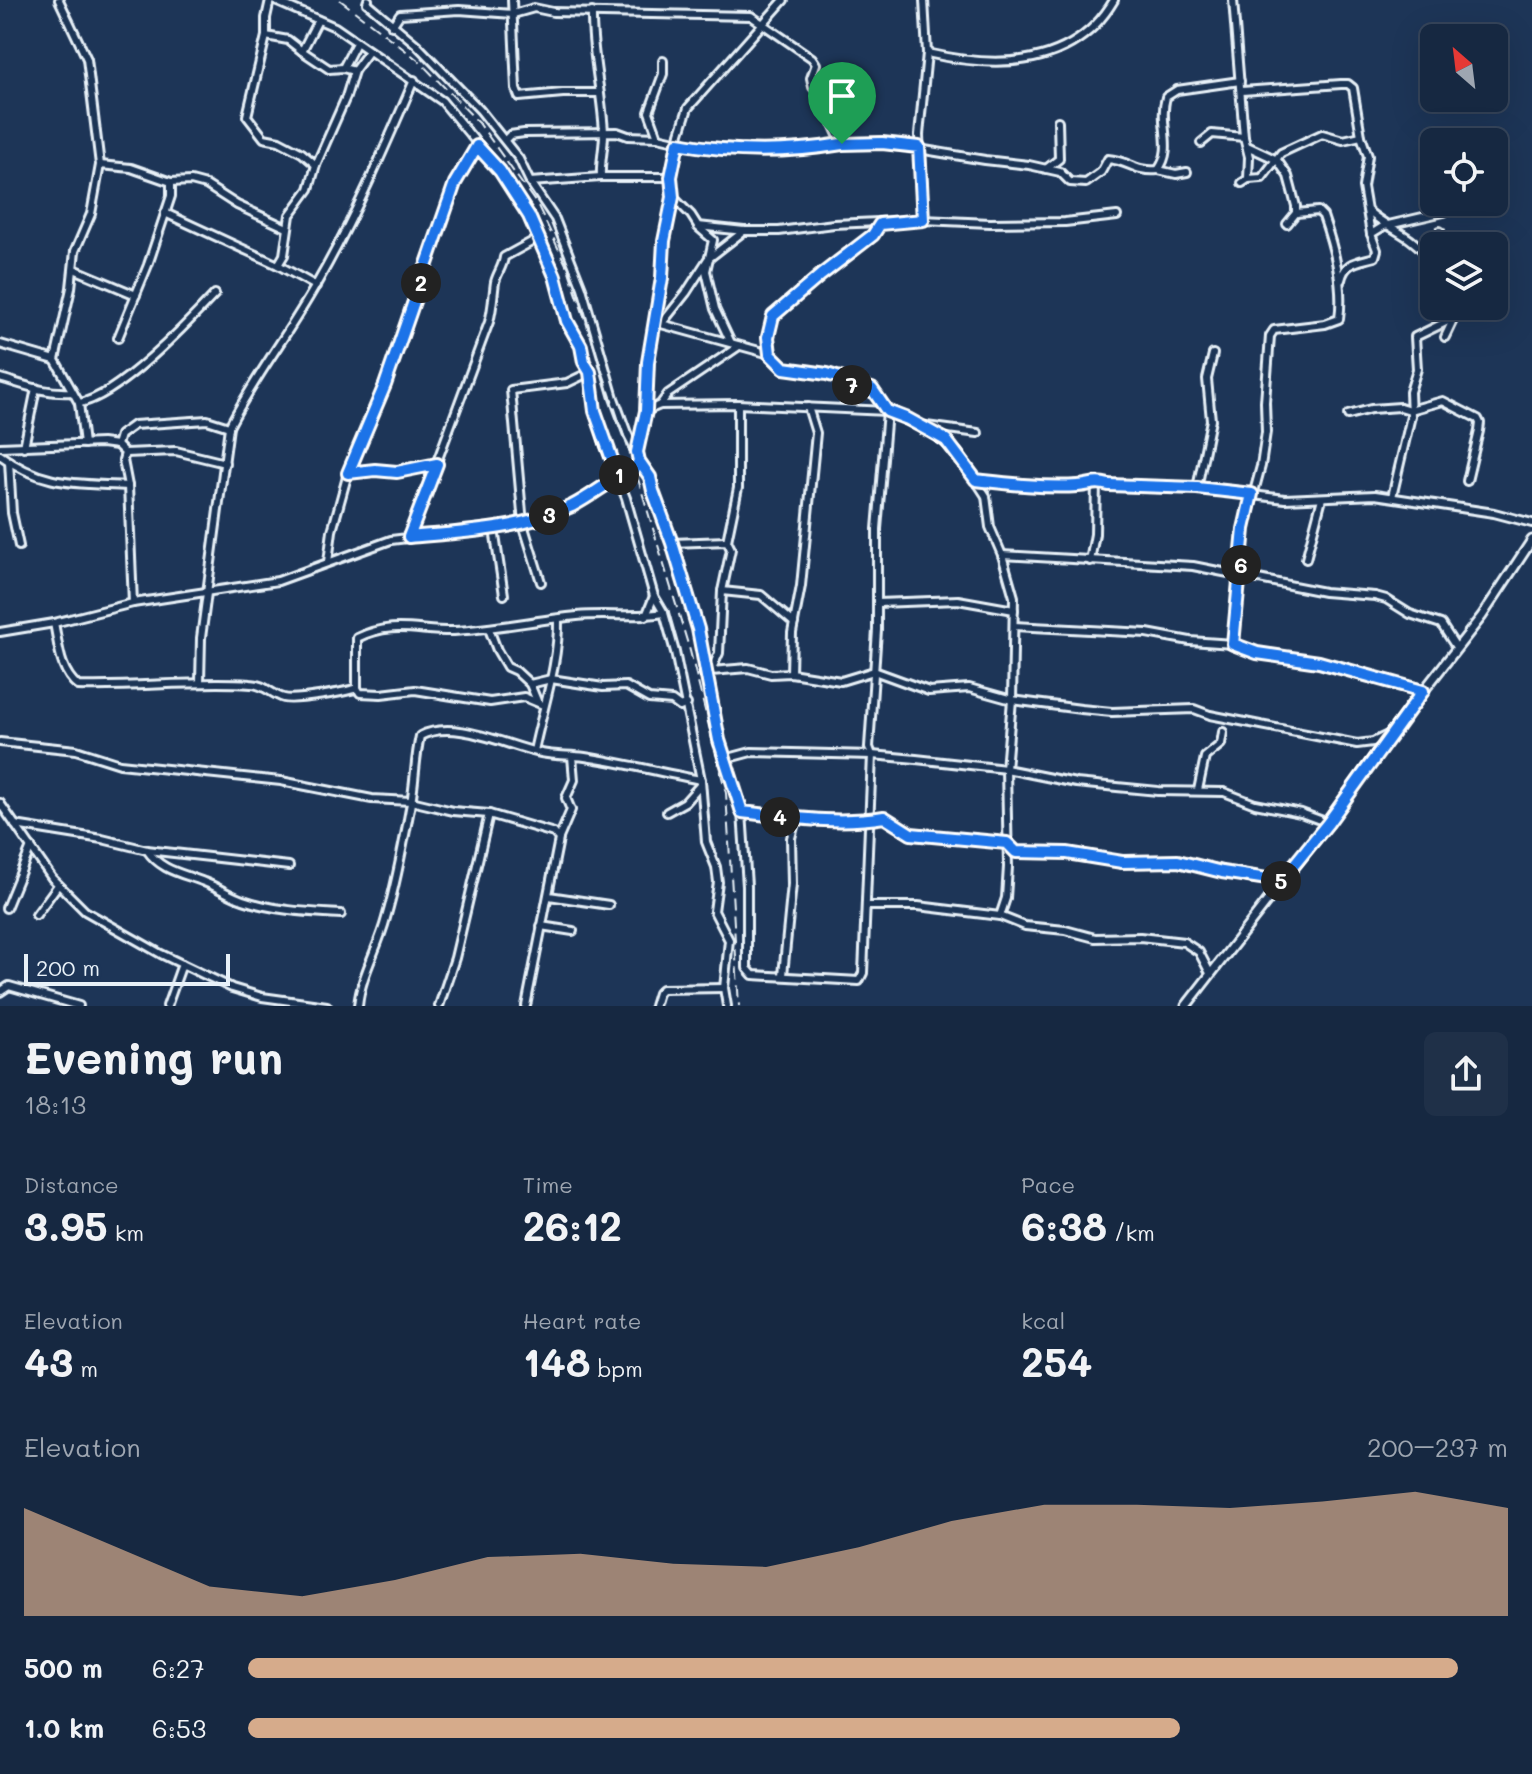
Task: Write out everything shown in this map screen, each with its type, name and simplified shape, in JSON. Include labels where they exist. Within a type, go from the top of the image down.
[{"type":"street","points":[[59,0],[87,59],[100,165],[91,214],[75,251],[55,360],[79,403],[84,444]]},
{"type":"street","points":[[316,165],[302,153],[264,138],[247,116],[271,0],[335,27],[442,101],[500,171],[529,216],[555,276],[567,321],[581,346],[590,372],[595,411],[654,596],[664,613],[687,704],[701,782],[706,842],[718,882],[714,911],[729,940],[724,988],[727,1006]]},
{"type":"street","points":[[512,0],[516,89],[519,97],[598,93]]},
{"type":"street","points":[[637,452],[646,411],[648,362],[673,197],[671,177],[688,108],[784,0]]},
{"type":"street","points":[[923,220],[919,147],[927,53],[924,0]]},
{"type":"street","points":[[927,53],[977,62],[1056,53],[1098,22],[1114,0]]},
{"type":"street","points":[[1233,0],[1247,146],[1245,181],[1262,178],[1281,153],[1322,134],[1343,140],[1361,136]]},
{"type":"street","points":[[366,1],[446,73],[505,140],[555,219],[566,246],[590,313],[614,398],[639,461],[650,477],[698,629],[725,759],[742,812],[747,886],[747,968],[753,975],[859,981],[863,973],[867,906],[872,755],[869,747],[878,603],[877,529],[887,411],[872,389],[854,386],[827,374],[784,368],[770,354],[654,322]]},
{"type":"street","points":[[392,26],[400,14],[459,10],[513,14],[534,8],[553,12],[751,16],[812,58],[816,64],[811,78],[813,87],[831,107],[833,124],[842,144]]},
{"type":"street","points":[[592,12],[591,33],[604,134],[601,177]]},
{"type":"street","points":[[302,51],[318,20]]},
{"type":"street","points":[[266,36],[288,40],[329,69],[354,71]]},
{"type":"street","points":[[343,68],[356,43]]},
{"type":"street","points":[[278,265],[284,255],[290,215],[309,189],[354,71],[369,51]]},
{"type":"street","points":[[658,137],[649,112],[663,74],[663,61]]},
{"type":"street","points":[[200,682],[201,638],[229,427],[242,401],[316,286],[361,203],[414,80]]},
{"type":"street","points":[[1158,170],[1167,152],[1162,111],[1166,97],[1177,90],[1240,81]]},
{"type":"street","points":[[1242,91],[1348,84],[1355,93],[1361,136],[1368,156],[1363,187],[1377,250],[1375,257],[1350,263],[1343,270],[1339,288]]},
{"type":"street","points":[[1046,169],[1059,159],[1058,121]]},
{"type":"street","points":[[505,140],[510,135],[524,133],[617,132],[678,143],[756,151],[882,143],[1046,169],[1060,172],[1070,182],[1086,183],[1101,172],[1108,159],[1120,160],[1142,171],[1187,172]]},
{"type":"street","points":[[1201,143],[1212,134],[1244,137]]},
{"type":"street","points":[[328,562],[332,531],[348,473],[385,385],[455,183],[477,146]]},
{"type":"street","points":[[1247,146],[1277,160],[1288,176],[1296,213]]},
{"type":"street","points":[[100,165],[131,168],[171,182],[191,181],[206,185],[237,205],[287,228]]},
{"type":"street","points":[[530,182],[601,177],[671,177]]},
{"type":"street","points":[[118,338],[171,196],[171,182]]},
{"type":"street","points":[[673,197],[713,240],[706,271],[715,309],[731,343]]},
{"type":"street","points":[[1233,644],[1244,529],[1261,466],[1266,432],[1270,336],[1274,330],[1325,324],[1339,319],[1337,267],[1323,216],[1318,211],[1296,213],[1287,224]]},
{"type":"street","points":[[1368,211],[1384,226],[1420,247]]},
{"type":"street","points":[[165,213],[316,286]]},
{"type":"street","points":[[698,226],[744,231],[923,220],[1065,222],[1117,216]]},
{"type":"street","points":[[1371,234],[1384,226],[1427,216]]},
{"type":"street","points":[[770,354],[768,337],[773,316],[873,235],[880,224]]},
{"type":"street","points":[[663,322],[708,259],[744,231]]},
{"type":"street","points":[[409,537],[489,322],[495,301],[496,279],[503,268],[504,257],[537,239]]},
{"type":"street","points":[[74,269],[136,295]]},
{"type":"street","points":[[79,403],[91,401],[121,382],[192,319],[215,294]]},
{"type":"street","points":[[1392,497],[1408,437],[1410,392],[1417,369],[1415,337],[1450,320]]},
{"type":"street","points":[[1445,337],[1453,320]]},
{"type":"street","points":[[0,344],[55,360]]},
{"type":"street","points":[[660,405],[668,394],[739,346]]},
{"type":"street","points":[[1197,488],[1211,420],[1207,379],[1213,354]]},
{"type":"street","points":[[541,582],[523,524],[511,390],[567,383],[590,372]]},
{"type":"street","points":[[0,378],[58,393],[72,392]]},
{"type":"street","points":[[24,447],[36,388]]},
{"type":"street","points":[[1348,415],[1371,409],[1400,407],[1410,410],[1443,401],[1478,419],[1479,431],[1467,481]]},
{"type":"street","points":[[646,411],[660,405],[738,404],[887,411],[946,440],[976,480],[986,496],[990,527],[1014,597],[1012,700],[1006,769],[1009,815],[1006,898],[1000,916]]},
{"type":"street","points":[[708,672],[719,653],[722,591],[731,549],[727,541],[738,488],[738,404]]},
{"type":"street","points":[[791,673],[816,433],[808,407]]},
{"type":"street","points":[[117,445],[120,435],[134,425],[207,420],[229,427]]},
{"type":"street","points":[[919,425],[978,433]]},
{"type":"street","points":[[0,447],[117,445],[125,453],[176,451],[225,463]]},
{"type":"street","points":[[125,453],[133,603]]},
{"type":"street","points":[[0,455],[39,477],[61,482],[128,486]]},
{"type":"street","points":[[9,461],[12,513],[19,546]]},
{"type":"street","points":[[0,632],[54,623],[133,603],[278,581],[391,540],[523,524],[574,505],[618,476],[635,469],[639,461]]},
{"type":"street","points":[[348,473],[375,470],[397,472],[437,464]]},
{"type":"street","points":[[976,480],[1020,485],[1081,486],[1096,481],[1109,485],[1197,488],[1285,499],[1375,495],[1494,513],[1532,523]]},
{"type":"street","points":[[1090,561],[1095,534],[1096,481]]},
{"type":"street","points":[[1306,559],[1322,498]]},
{"type":"street","points":[[494,529],[504,595]]},
{"type":"street","points":[[1186,1006],[1328,823],[1390,734],[1482,616],[1532,540]]},
{"type":"street","points":[[672,543],[727,541]]},
{"type":"street","points":[[1002,555],[1193,566],[1324,592],[1386,599],[1410,614],[1441,624],[1456,647]]},
{"type":"street","points":[[722,591],[761,595],[794,623]]},
{"type":"street","points":[[646,616],[654,596]]},
{"type":"street","points":[[878,603],[958,600],[1014,610]]},
{"type":"street","points":[[543,705],[524,697],[490,702],[415,690],[360,693],[357,688],[356,642],[363,635],[401,626],[450,631],[489,629],[580,616],[664,613]]},
{"type":"street","points":[[547,619],[559,640]]},
{"type":"street","points":[[534,751],[543,705],[552,680],[559,640],[558,619]]},
{"type":"street","points":[[54,623],[63,668],[78,686],[200,682],[253,684],[288,699],[341,694],[357,688]]},
{"type":"street","points":[[1014,626],[1147,633],[1190,641],[1233,644],[1257,653],[1319,662],[1423,691]]},
{"type":"street","points":[[489,629],[507,667],[530,684],[535,700],[543,705]]},
{"type":"street","points":[[708,672],[748,668],[771,674],[791,673],[841,681],[874,671],[929,691],[969,688],[1012,700],[1112,712],[1194,709],[1224,718],[1357,744],[1373,742],[1390,734]]},
{"type":"street","points":[[530,684],[552,680],[603,687],[626,686],[649,699],[672,701],[680,707],[687,704]]},
{"type":"street","points":[[358,1006],[364,974],[386,919],[411,801],[420,736],[444,729],[479,735],[534,751],[701,782]]},
{"type":"street","points":[[1198,790],[1205,757],[1221,744],[1223,732]]},
{"type":"street","points":[[0,742],[76,750],[120,764],[281,781],[372,799],[411,801],[453,811],[489,814],[554,833],[559,839]]},
{"type":"street","points":[[725,759],[751,752],[872,755],[1006,769],[1076,783],[1158,791],[1224,792],[1255,804],[1301,813],[1328,823]]},
{"type":"street","points":[[526,1006],[559,839],[571,810],[566,798],[574,780],[572,756]]},
{"type":"street","points":[[667,812],[685,802],[701,782]]},
{"type":"street","points":[[0,803],[58,885],[85,911],[232,988],[262,997],[327,1006]]},
{"type":"street","points":[[742,812],[796,819],[869,820],[884,817],[911,834],[1007,843],[1016,852],[1067,853],[1122,862],[1178,861],[1281,881]]},
{"type":"street","points":[[439,1006],[455,958],[489,814]]},
{"type":"street","points":[[783,975],[792,884],[791,838],[796,819]]},
{"type":"street","points":[[15,825],[102,839],[147,850],[289,866]]},
{"type":"street","points":[[6,908],[31,847]]},
{"type":"street","points":[[147,850],[155,863],[170,871],[240,899],[284,910],[341,914]]},
{"type":"street","points":[[36,915],[58,885]]},
{"type":"street","points":[[549,896],[609,905]]},
{"type":"street","points":[[867,906],[918,906],[1000,916],[1025,926],[1065,930],[1095,938],[1140,937],[1184,942],[1199,952],[1210,973]]},
{"type":"street","points":[[541,926],[573,931]]},
{"type":"street","points":[[167,1006],[182,964]]},
{"type":"street","points":[[0,992],[9,986],[20,987],[79,1006]]},
{"type":"street","points":[[654,1006],[662,989],[724,988]]},
{"type":"railway","points":[[340,0],[418,60],[479,123],[538,206],[569,271],[635,469],[690,651],[726,793],[739,1006]]},
{"type":"route","points":[[842,144],[807,150],[756,151],[678,143],[671,177],[673,197],[664,241],[662,278],[648,362],[646,411],[637,452],[639,461],[635,469],[618,476],[595,411],[590,372],[581,346],[567,321],[555,276],[529,216],[500,171],[477,146],[455,183],[385,385],[348,473],[375,470],[397,472],[437,464],[409,537],[479,531],[534,521],[574,505],[618,476],[635,469],[639,461],[650,477],[698,629],[704,674],[719,740],[742,812],[796,819],[869,820],[884,817],[911,834],[1007,843],[1016,852],[1067,853],[1138,863],[1178,861],[1246,877],[1281,881],[1328,823],[1423,691],[1319,662],[1257,653],[1233,644],[1244,529],[1252,494],[1197,488],[1109,485],[1096,481],[1081,486],[1020,485],[976,480],[946,440],[887,411],[872,389],[854,386],[827,374],[784,368],[770,354],[768,337],[773,316],[873,235],[880,224],[923,220],[919,147],[882,143],[842,144]]}]
